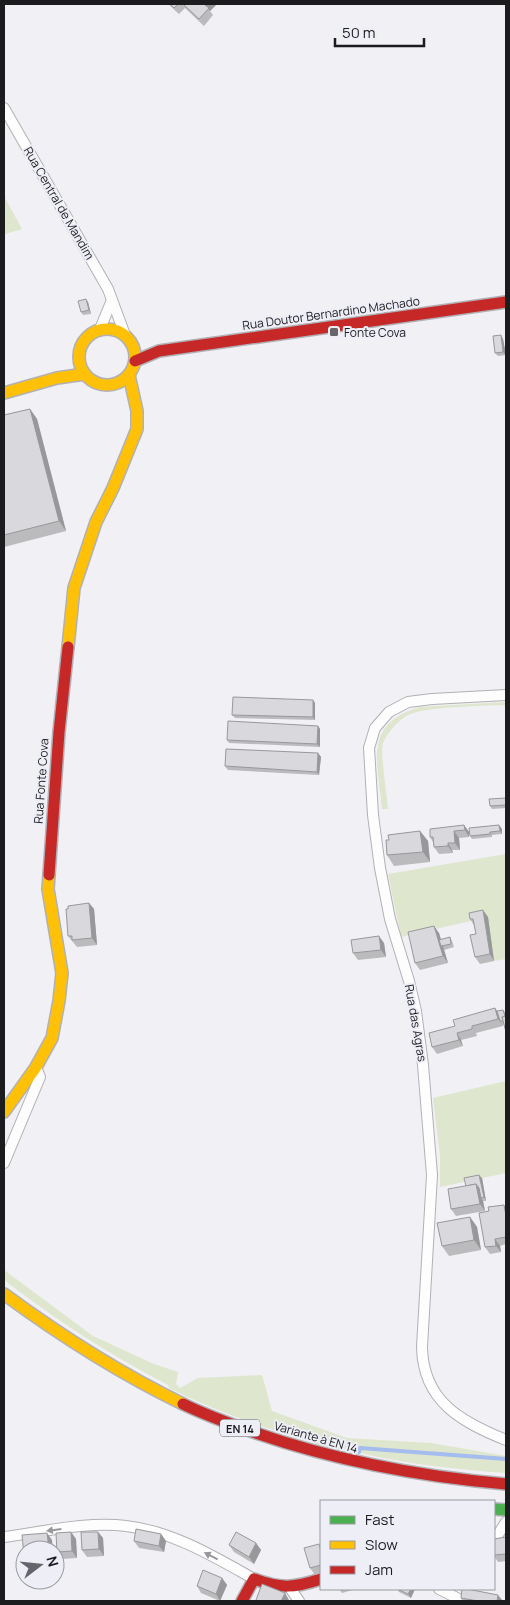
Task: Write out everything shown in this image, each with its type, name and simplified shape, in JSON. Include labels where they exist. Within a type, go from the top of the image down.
[{"type":"main road","name":"Rua Doutor Bernardino Machado","points":[[135,361],[159,351],[506,302]]},
{"type":"main road","points":[[109,328],[118,330],[128,338],[135,354],[135,361],[129,374],[122,381],[113,384],[98,383],[85,374],[80,366],[80,347],[92,333],[100,329],[109,328]]},
{"type":"main road","name":"Rua Doutor Bernardino Machado","points":[[128,338],[159,351]]},
{"type":"main road","points":[[57,378],[79,356]]},
{"type":"main road","points":[[4,393],[57,378],[85,374]]},
{"type":"main road","name":"Rua Fonte Cova","points":[[36,1067],[52,1038],[60,1002],[62,973],[48,889],[59,732],[74,588],[96,522],[113,488],[137,429],[137,411],[129,374]]},
{"type":"main road","points":[[113,384],[134,401]]},
{"type":"main road","points":[[4,1112],[36,1067]]},
{"type":"main road","name":"Variante à EN 14","points":[[4,1294],[52,1330],[120,1372],[185,1406],[257,1434],[302,1449],[374,1467],[458,1481],[506,1484]]},
{"type":"main road","points":[[242,1601],[254,1579],[270,1585],[290,1588],[320,1579]]},
{"type":"street","name":"Rua Central de Mandim","points":[[4,108],[91,257],[108,289],[128,338]]},
{"type":"street","points":[[100,329],[112,300]]},
{"type":"street","name":"Rua das Agras","points":[[506,695],[408,702],[389,712],[375,728],[370,748],[373,814],[380,868],[390,919],[416,1011],[424,1075],[432,1175],[422,1355],[428,1379],[447,1407],[463,1420],[506,1440]]},
{"type":"street","name":"Rua Fonte Cova","points":[[4,1163],[40,1077],[36,1067]]},
{"type":"street","points":[[495,1539],[506,1522]]},
{"type":"street","points":[[4,1537],[89,1526],[126,1526],[178,1540],[254,1579]]},
{"type":"street","points":[[290,1588],[299,1601]]},
{"type":"street","points":[[442,1590],[458,1596]]},
{"type":"green space","points":[[4,196],[22,229],[5,234],[4,230]]},
{"type":"green space","points":[[506,702],[506,705],[426,710],[406,716],[399,721],[385,739],[382,748],[388,809],[382,809],[377,761],[378,747],[381,734],[389,724],[402,714],[420,707]]},
{"type":"green space","points":[[506,854],[506,959],[494,961],[479,919],[401,937],[388,874]]},
{"type":"green space","points":[[506,1081],[506,1173],[440,1187],[440,1156],[433,1098]]},
{"type":"green space","points":[[4,1270],[93,1336],[154,1364],[178,1372],[176,1384],[180,1388],[198,1378],[262,1375],[272,1411],[347,1438],[431,1443],[506,1456],[506,1473],[423,1465],[341,1448],[337,1450],[273,1430],[210,1407],[169,1388],[168,1385],[125,1362],[63,1323],[4,1280]]},
{"type":"building","points":[[170,4],[178,4],[174,8]]},
{"type":"building","points":[[183,4],[206,4],[209,8],[199,19]]},
{"type":"building","points":[[86,299],[89,310],[81,312],[78,301]]},
{"type":"building","points":[[501,335],[503,352],[495,353],[493,336]]},
{"type":"building","points":[[30,409],[59,521],[4,535],[4,415]]},
{"type":"building","points":[[233,697],[313,700],[313,717],[232,715]]},
{"type":"building","points":[[228,721],[318,726],[317,744],[227,740]]},
{"type":"building","points":[[226,749],[318,753],[317,772],[225,766]]},
{"type":"building","points":[[506,798],[506,805],[490,806],[489,799]]},
{"type":"building","points":[[464,825],[465,830],[454,831],[455,843],[448,843],[448,846],[434,847],[433,837],[430,837],[430,829]]},
{"type":"building","points":[[499,825],[500,831],[470,836],[469,828]]},
{"type":"building","points":[[420,831],[423,852],[387,855],[386,840],[389,840],[388,835]]},
{"type":"building","points":[[89,903],[92,938],[72,940],[72,936],[68,936],[66,909],[68,909],[68,906]]},
{"type":"building","points":[[483,910],[490,954],[475,957],[470,935],[476,934],[473,919],[470,919],[469,913]]},
{"type":"building","points":[[434,926],[443,956],[415,963],[408,932]]},
{"type":"building","points":[[379,936],[381,950],[353,953],[351,940]]},
{"type":"building","points":[[450,937],[451,944],[441,946],[439,940]]},
{"type":"building","points":[[495,1008],[498,1019],[472,1026],[472,1029],[457,1033],[459,1040],[432,1047],[429,1033],[455,1026],[453,1020]]},
{"type":"building","points":[[503,1010],[505,1016],[502,1017],[503,1021],[500,1021],[497,1011]]},
{"type":"building","points":[[506,1016],[506,1032],[502,1017]]},
{"type":"building","points":[[479,1175],[484,1197],[481,1198],[476,1184],[466,1186],[464,1178]]},
{"type":"building","points":[[476,1184],[480,1204],[451,1209],[448,1189]]},
{"type":"building","points":[[504,1205],[506,1237],[495,1239],[496,1246],[485,1247],[479,1213],[489,1211],[488,1207]]},
{"type":"building","points":[[470,1217],[474,1240],[442,1246],[437,1223]]},
{"type":"building","points":[[136,1529],[161,1534],[159,1546],[134,1541]]},
{"type":"building","points":[[71,1532],[72,1551],[65,1551],[65,1540],[56,1540],[56,1533]]},
{"type":"building","points":[[81,1532],[98,1532],[99,1549],[82,1550]]},
{"type":"building","points":[[236,1532],[256,1543],[249,1557],[229,1545]]},
{"type":"building","points":[[47,1533],[48,1540],[22,1540],[22,1535]]},
{"type":"building","points":[[506,1537],[506,1554],[495,1555],[495,1539]]},
{"type":"building","points":[[319,1544],[320,1565],[310,1568],[304,1548]]},
{"type":"building","points":[[203,1570],[222,1578],[216,1594],[197,1586]]},
{"type":"building","points":[[262,1584],[285,1593],[281,1601],[256,1600]]},
{"type":"building","points":[[399,1590],[410,1590],[408,1594]]},
{"type":"building","points":[[462,1590],[498,1595],[497,1601],[478,1601],[461,1598]]},
{"type":"waterway","points":[[359,1452],[360,1448],[506,1459]]},
{"type":"traffic: fast","points":[[495,1509],[506,1510]]},
{"type":"traffic: slow","points":[[107,329],[118,331],[127,337],[133,346],[135,357],[133,368],[127,377],[118,383],[107,385],[96,383],[87,377],[81,368],[79,357],[81,346],[87,337],[96,331],[107,329]]},
{"type":"traffic: slow","points":[[4,393],[57,378],[85,374]]},
{"type":"traffic: slow","points":[[68,647],[74,588],[96,522],[113,488],[137,429],[137,411],[129,375]]},
{"type":"traffic: slow","points":[[4,1112],[36,1067],[52,1038],[62,973],[48,889],[49,875]]},
{"type":"traffic: slow","points":[[4,1294],[47,1325],[91,1353],[136,1380],[183,1404]]},
{"type":"traffic: jam","points":[[135,361],[159,351],[506,302]]},
{"type":"traffic: jam","points":[[49,875],[59,732],[68,647]]},
{"type":"traffic: jam","points":[[183,1404],[218,1419],[272,1438],[338,1457],[404,1471],[506,1484]]},
{"type":"traffic: jam","points":[[242,1601],[254,1579],[280,1586],[295,1586],[320,1579]]},
{"type":"place","name":"Fonte Cova","points":[[334,332]]}]
